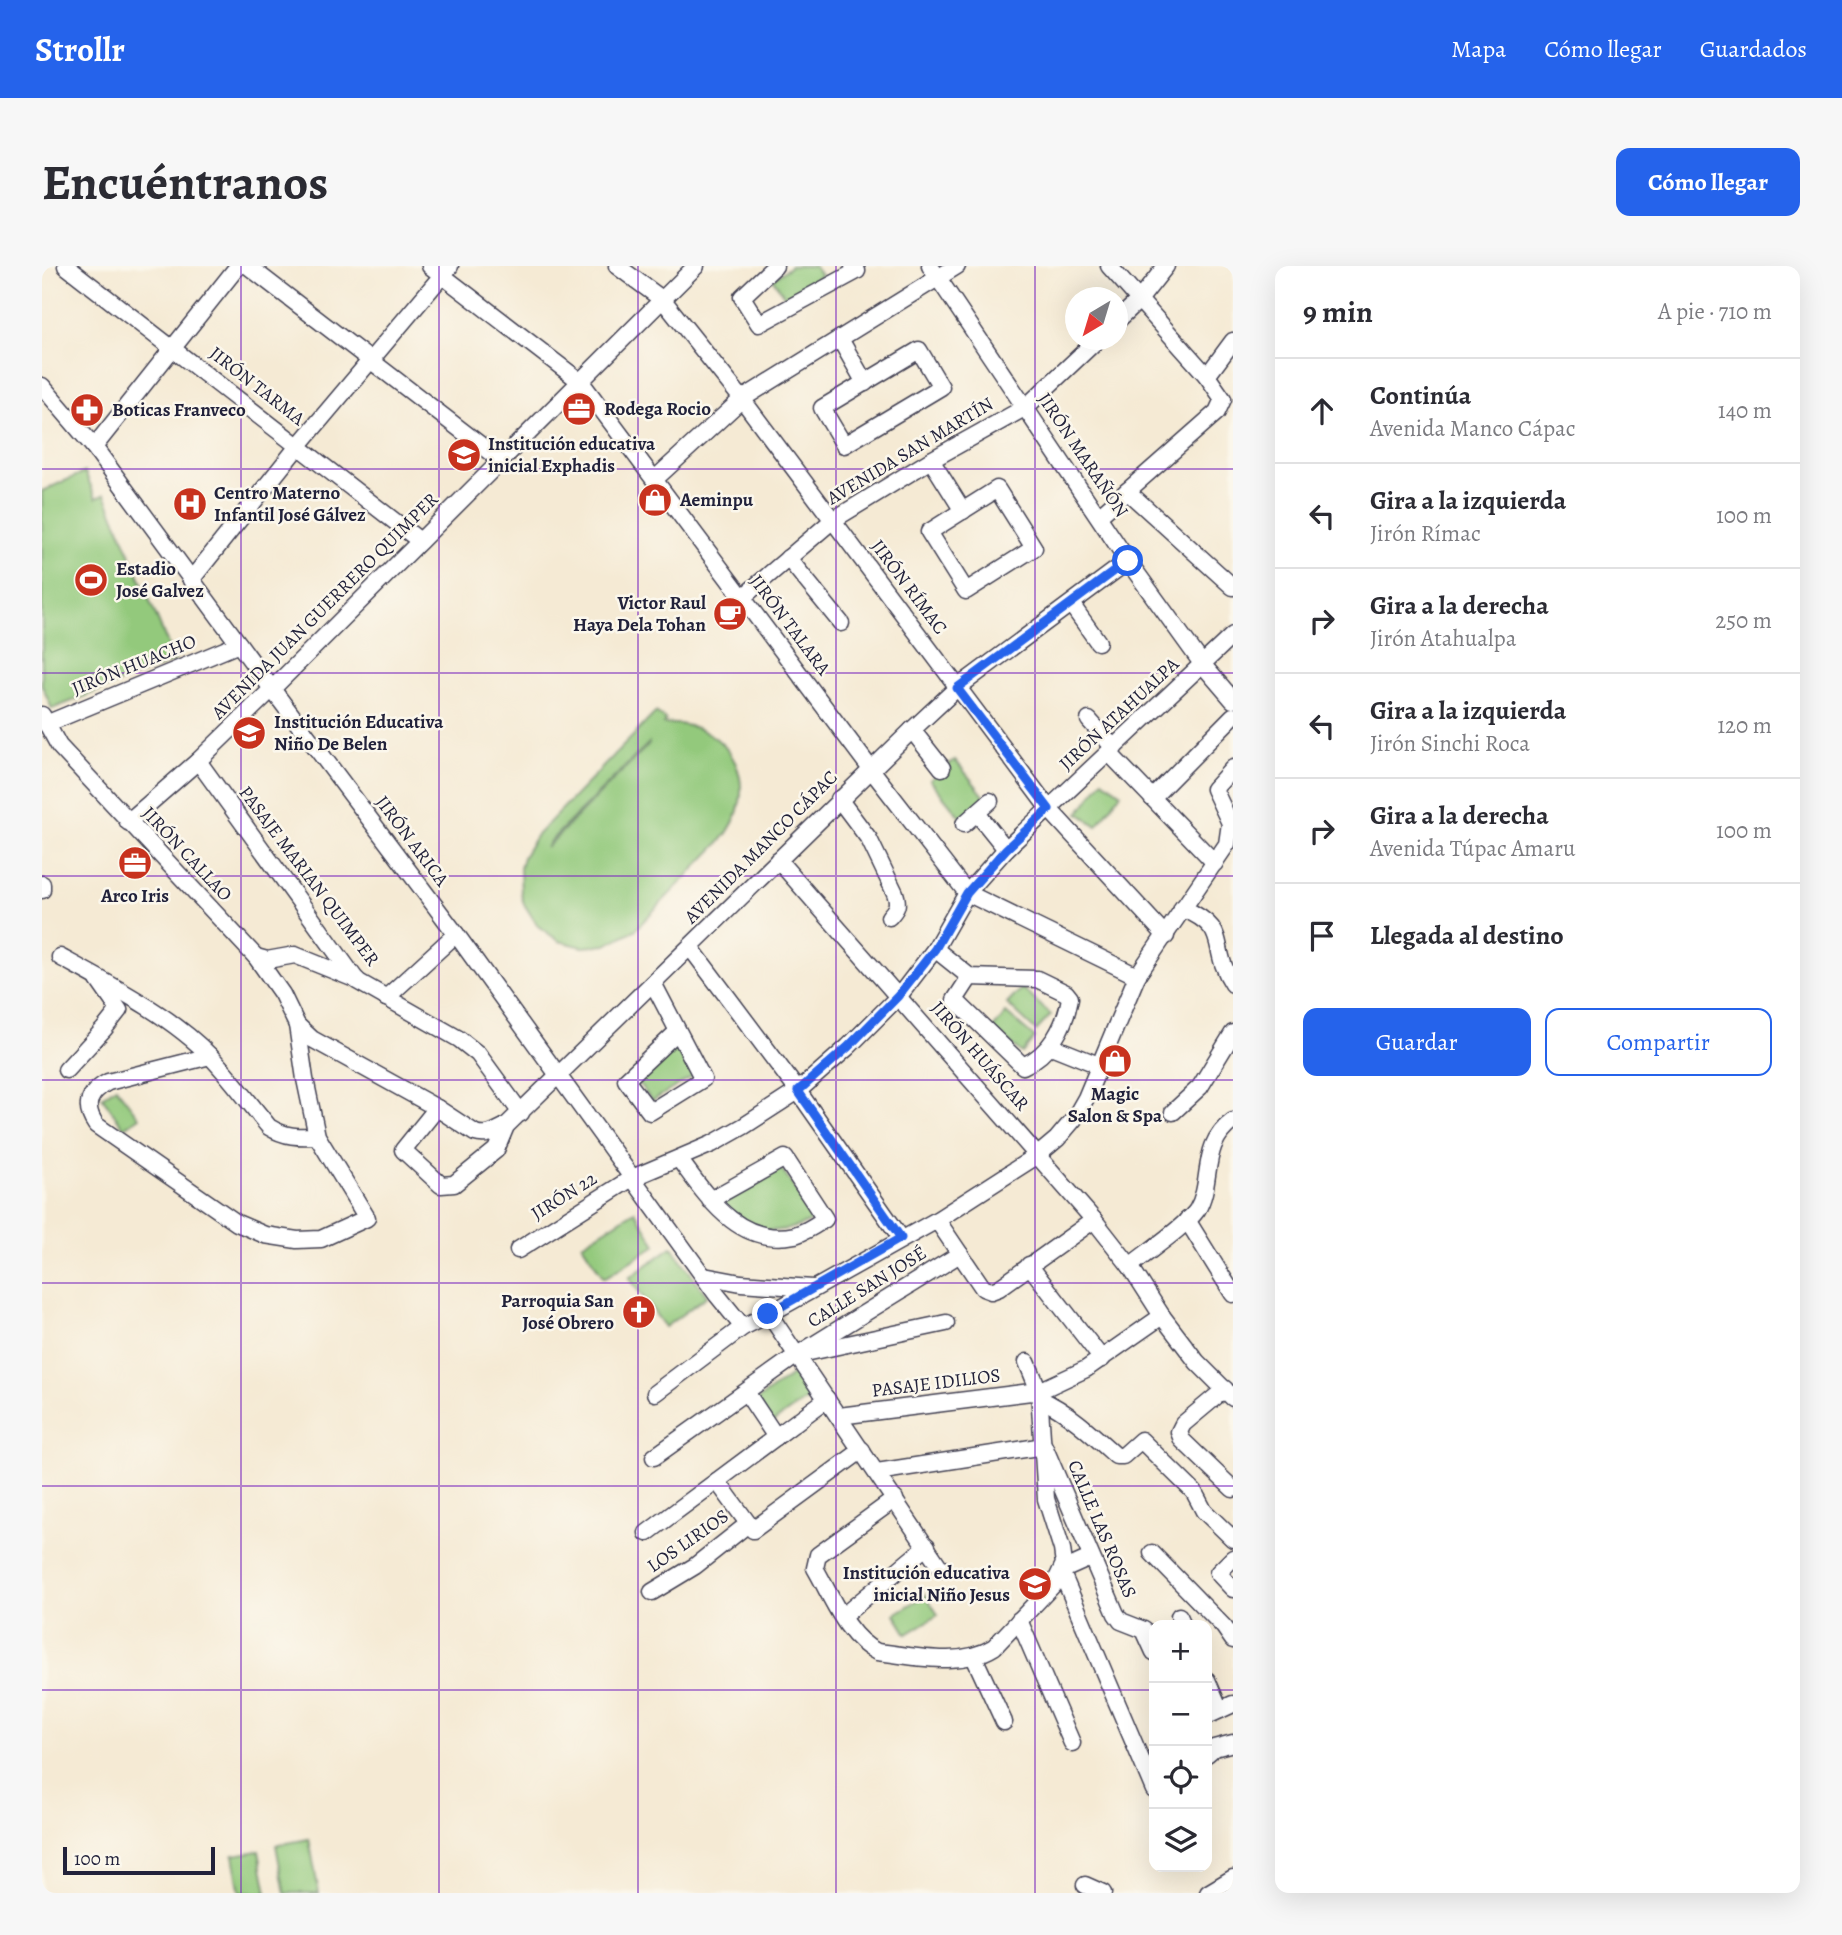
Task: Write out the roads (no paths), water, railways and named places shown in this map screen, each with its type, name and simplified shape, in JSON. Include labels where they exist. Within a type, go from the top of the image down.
[{"type":"street","name":"JIRÓN TARMA","points":[[66,266],[420,541]]},
{"type":"street","points":[[94,447],[238,266]]},
{"type":"street","points":[[248,266],[500,460]]},
{"type":"street","name":"JIRÓN RÍMAC","points":[[617,266],[663,300],[742,399],[1049,809],[1166,936]]},
{"type":"street","name":"AVENIDA JUAN GUERRERO QUIMPER","points":[[128,822],[198,761],[272,689],[696,266]]},
{"type":"street","points":[[775,266],[742,297],[759,324],[857,271],[853,266]]},
{"type":"street","points":[[655,479],[742,399],[840,339],[934,272],[957,266]]},
{"type":"street","points":[[1099,516],[1216,412],[1223,399],[1207,376],[1109,266]]},
{"type":"street","points":[[1128,310],[1166,266]]},
{"type":"street","points":[[191,580],[370,360],[440,269]]},
{"type":"street","name":"JIRÓN TALARA","points":[[440,269],[581,382],[967,893],[1138,976]]},
{"type":"street","name":"JIRÓN MARAÑÓN","points":[[934,272],[1128,561],[1203,665],[1233,700]]},
{"type":"street","points":[[840,339],[865,383]]},
{"type":"street","points":[[1207,376],[1233,341]]},
{"type":"street","name":"AVENIDA SAN MARTÍN","points":[[743,597],[833,520],[931,460],[1026,407],[1086,350]]},
{"type":"street","points":[[919,351],[941,387],[844,444],[822,408],[865,383],[919,351]]},
{"type":"street","name":"JIRÓN ARICA","points":[[42,386],[94,447],[456,934],[743,1327]]},
{"type":"street","points":[[931,460],[963,511]]},
{"type":"street","points":[[997,489],[1034,548],[966,591],[929,532],[963,511],[997,489]]},
{"type":"street","points":[[1127,491],[1233,587]]},
{"type":"street","points":[[789,558],[841,623]]},
{"type":"street","name":"AVENIDA MANCO CÁPAC","points":[[437,1108],[403,1150],[441,1185],[447,1186],[454,1184],[496,1150],[506,1126],[870,768],[957,688],[1128,561]]},
{"type":"street","points":[[1071,604],[1098,642]]},
{"type":"street","name":"JIRÓN ATAHUALPA","points":[[632,1178],[679,1159],[744,1126],[798,1091],[848,1047],[898,996],[935,949],[967,893],[1006,849],[1233,635]]},
{"type":"street","name":"JIRÓN HUACHO","points":[[44,719],[239,644]]},
{"type":"street","points":[[1152,798],[1233,716]]},
{"type":"street","name":"JIRÓN CALLAO","points":[[44,719],[60,746],[256,957],[282,994],[297,1024]]},
{"type":"street","points":[[1088,720],[1152,798],[1215,863]]},
{"type":"street","points":[[912,730],[942,768]]},
{"type":"street","name":"PASAJE MARIAN QUIMPER","points":[[198,761],[357,981],[460,1040],[478,1054],[521,1113]]},
{"type":"street","points":[[655,1393],[743,1327],[937,1220],[1038,1155],[1057,1139],[1074,1119],[1101,1066],[1138,976],[1227,844],[1230,823],[1214,789],[1233,768]]},
{"type":"street","points":[[839,799],[869,839],[895,893],[897,908],[889,917]]},
{"type":"street","points":[[964,824],[990,801]]},
{"type":"street","points":[[977,813],[1006,849]]},
{"type":"street","name":"JIRÓN HUÁSCAR","points":[[778,860],[1094,1220],[1130,1266],[1162,1316],[1197,1362],[1229,1394]]},
{"type":"street","points":[[1182,908],[1202,916],[1211,924],[1217,933],[1225,971],[1233,984]]},
{"type":"street","points":[[386,998],[456,934]]},
{"type":"street","points":[[307,958],[326,938]]},
{"type":"street","points":[[690,947],[798,1091],[901,1238]]},
{"type":"street","points":[[935,949],[970,977],[1037,979],[1066,993],[1070,998],[1069,1007],[1051,1046],[1023,1066],[955,1000],[970,977]]},
{"type":"street","points":[[256,957],[267,960],[295,955],[357,981]]},
{"type":"street","points":[[60,957],[131,996],[210,1056],[269,1127],[281,1134],[295,1137],[317,1136]]},
{"type":"street","points":[[66,1070],[119,1010],[97,978]]},
{"type":"street","points":[[653,983],[678,1031],[703,1079],[650,1112],[626,1080],[678,1031]]},
{"type":"street","points":[[210,1056],[108,1082],[98,1088],[90,1098],[87,1109],[90,1116],[96,1125],[237,1223],[265,1235],[297,1240],[321,1239],[367,1218],[317,1136],[297,1024]]},
{"type":"street","points":[[297,1024],[312,1039],[482,1136],[506,1126]]},
{"type":"street","points":[[1173,1112],[1200,1087],[1233,1033]]},
{"type":"street","points":[[1051,1046],[1101,1066]]},
{"type":"street","points":[[1130,1266],[1196,1210],[1203,1196],[1209,1152],[1233,1121]]},
{"type":"street","points":[[679,1159],[710,1200],[723,1215],[749,1232],[775,1237],[798,1234],[825,1219],[785,1158],[710,1200]]},
{"type":"street","name":"JIRÓN 22","points":[[518,1250],[632,1178]]},
{"type":"street","points":[[937,1220],[983,1288],[991,1291],[1094,1220]]},
{"type":"street","points":[[1187,1220],[1233,1294]]},
{"type":"street","name":"CALLE SAN JOSÉ","points":[[654,1457],[797,1355],[960,1254]]},
{"type":"street","points":[[1029,1265],[1102,1359]]},
{"type":"street","points":[[704,1276],[741,1283],[813,1288]]},
{"type":"street","points":[[768,1314],[941,1569]]},
{"type":"street","name":"PASAJE IDILIOS","points":[[839,1416],[1039,1395],[1102,1359],[1162,1316]]},
{"type":"street","points":[[797,1355],[946,1323]]},
{"type":"street","points":[[895,1499],[818,1555],[815,1560],[815,1568],[856,1638],[877,1652],[948,1659],[974,1657],[994,1647],[1055,1583],[1064,1556],[1046,1499],[1039,1395],[1027,1362]]},
{"type":"street","points":[[746,1392],[776,1437]]},
{"type":"street","points":[[1229,1394],[1182,1424],[1179,1432],[1182,1440],[1233,1489]]},
{"type":"street","points":[[1039,1395],[1091,1433],[1116,1456],[1124,1455],[1141,1440],[1194,1492],[1204,1511],[1233,1539]]},
{"type":"street","points":[[647,1533],[827,1399]]},
{"type":"street","points":[[877,1472],[1044,1446]]},
{"type":"street","name":"CALLE LAS ROSAS","points":[[1044,1446],[1116,1614],[1121,1621],[1144,1630],[1149,1641]]},
{"type":"street","name":"LOS LIRIOS","points":[[652,1592],[695,1566],[748,1524],[753,1530],[862,1450]]},
{"type":"street","points":[[717,1481],[748,1524]]},
{"type":"street","points":[[843,1616],[927,1546]]},
{"type":"street","points":[[1152,1553],[1224,1627],[1233,1640]]},
{"type":"street","points":[[1061,1571],[1090,1558]]},
{"type":"street","points":[[1233,1558],[1218,1573],[1233,1589]]},
{"type":"street","points":[[1061,1571],[1149,1780]]},
{"type":"street","points":[[1019,1620],[1072,1743]]},
{"type":"street","points":[[974,1657],[1004,1722]]},
{"type":"street","points":[[1208,1683],[1220,1710]]},
{"type":"street","points":[[1212,1750],[1233,1743]]},
{"type":"street","points":[[1208,1893],[1233,1878]]},
{"type":"street","points":[[1085,1885],[1103,1893]]},
{"type":"place","name":"Rodega Rocio","points":[[579,409]]},
{"type":"place","name":"Boticas Franveco","points":[[87,410]]},
{"type":"place","name":"Institución educativa inicial Exphadis","points":[[464,455]]},
{"type":"place","name":"Aeminpu","points":[[655,500]]},
{"type":"place","name":"Centro Materno Infantil José Gálvez","points":[[190,504]]},
{"type":"place","name":"Estadio José Galvez","points":[[91,580]]},
{"type":"place","name":"Victor Raul Haya Dela Tohan","points":[[730,614]]},
{"type":"place","name":"Institución Educativa Niño De Belen","points":[[249,733]]},
{"type":"place","name":"Arco Iris","points":[[135,863]]},
{"type":"place","name":"Magic Salon & Spa","points":[[1115,1061]]},
{"type":"place","name":"Parroquia San José Obrero","points":[[639,1312]]},
{"type":"place","name":"Institución educativa inicial Niño Jesus","points":[[1035,1584]]}]
